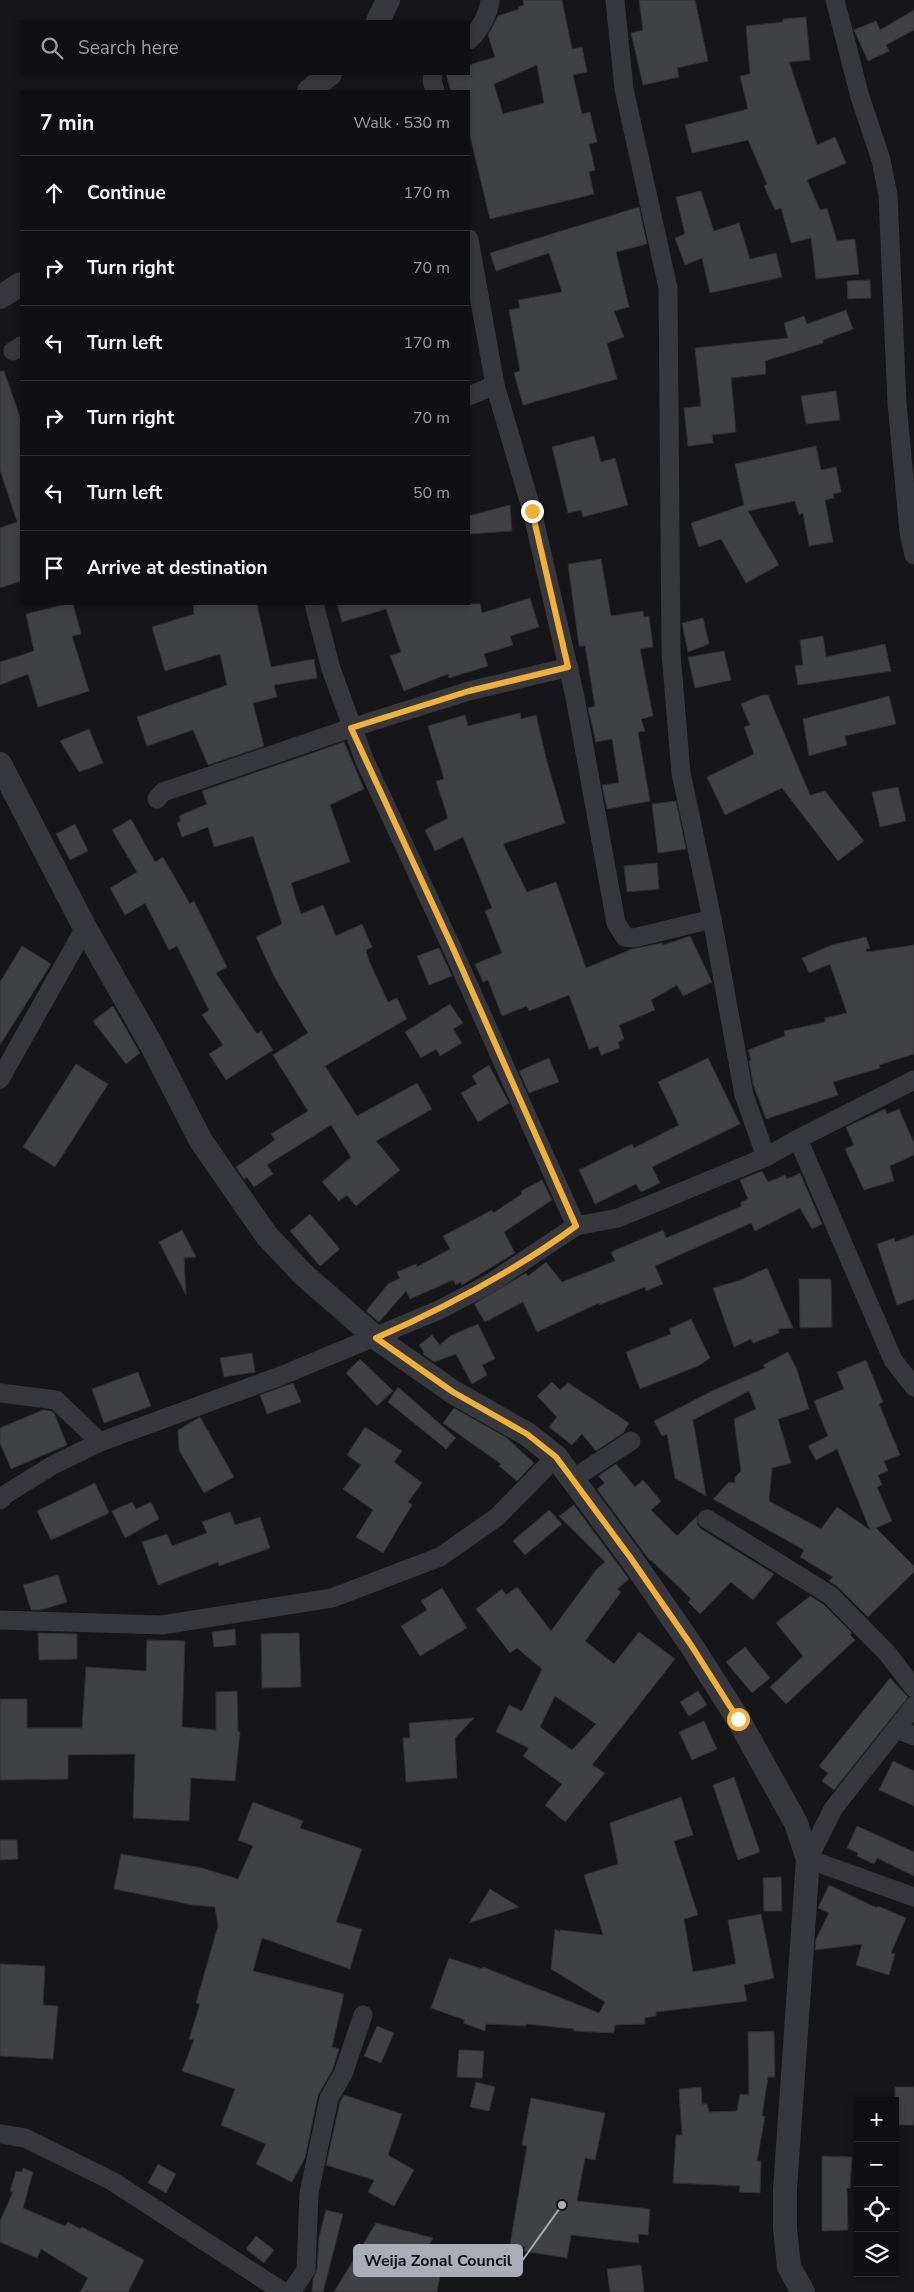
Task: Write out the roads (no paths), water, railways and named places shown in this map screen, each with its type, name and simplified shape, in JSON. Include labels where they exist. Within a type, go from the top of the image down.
[{"type":"street","points":[[378,20],[388,0]]},
{"type":"street","points":[[470,39],[474,36],[489,8],[490,0]]},
{"type":"street","points":[[615,0],[624,89],[668,288],[671,653],[681,773],[712,919],[744,1095],[766,1158]]},
{"type":"street","points":[[835,0],[860,97],[881,160],[888,195],[900,423],[909,532],[914,555]]},
{"type":"street","points":[[310,90],[329,75]]},
{"type":"street","points":[[433,75],[434,90]]},
{"type":"street","points":[[470,245],[495,385],[532,511],[568,667],[616,923],[620,932],[625,937],[634,938],[712,919]]},
{"type":"street","points":[[0,297],[20,285]]},
{"type":"street","points":[[470,396],[495,385]]},
{"type":"street","points":[[900,423],[914,405]]},
{"type":"street","points":[[314,605],[331,669],[351,728],[452,946],[576,1226]]},
{"type":"street","points":[[157,799],[163,792],[351,728],[469,691],[568,667]]},
{"type":"street","points":[[0,764],[85,928],[151,1044],[201,1141],[267,1236],[304,1275],[376,1338],[453,1392],[527,1434],[556,1457],[571,1480],[630,1557],[691,1645],[738,1719],[796,1823],[808,1860],[785,2190],[785,2228],[789,2266],[797,2290]]},
{"type":"street","points":[[0,1079],[85,928]]},
{"type":"street","points":[[0,1500],[6,1494],[53,1465],[100,1442],[283,1375],[376,1338],[439,1310],[489,1284],[576,1226],[618,1218],[766,1158],[798,1138],[914,1080]]},
{"type":"street","points":[[798,1138],[893,1360],[914,1387]]},
{"type":"street","points":[[0,1393],[56,1400],[100,1442]]},
{"type":"street","points":[[571,1480],[631,1441]]},
{"type":"street","points":[[0,1620],[162,1625],[332,1598],[440,1557],[497,1517],[556,1457]]},
{"type":"street","points":[[707,1519],[830,1595],[887,1653],[914,1688]]},
{"type":"street","points":[[808,1860],[833,1809],[914,1706]]},
{"type":"street","points":[[896,1729],[914,1736]]},
{"type":"street","points":[[808,1860],[914,1897]]},
{"type":"street","points":[[291,2292],[306,2270],[309,2193],[329,2098],[343,2074],[363,2015]]},
{"type":"street","points":[[0,2134],[25,2138],[112,2181],[284,2292]]},
{"type":"place","name":"Weija Zonal Council","points":[[562,2205]]}]
